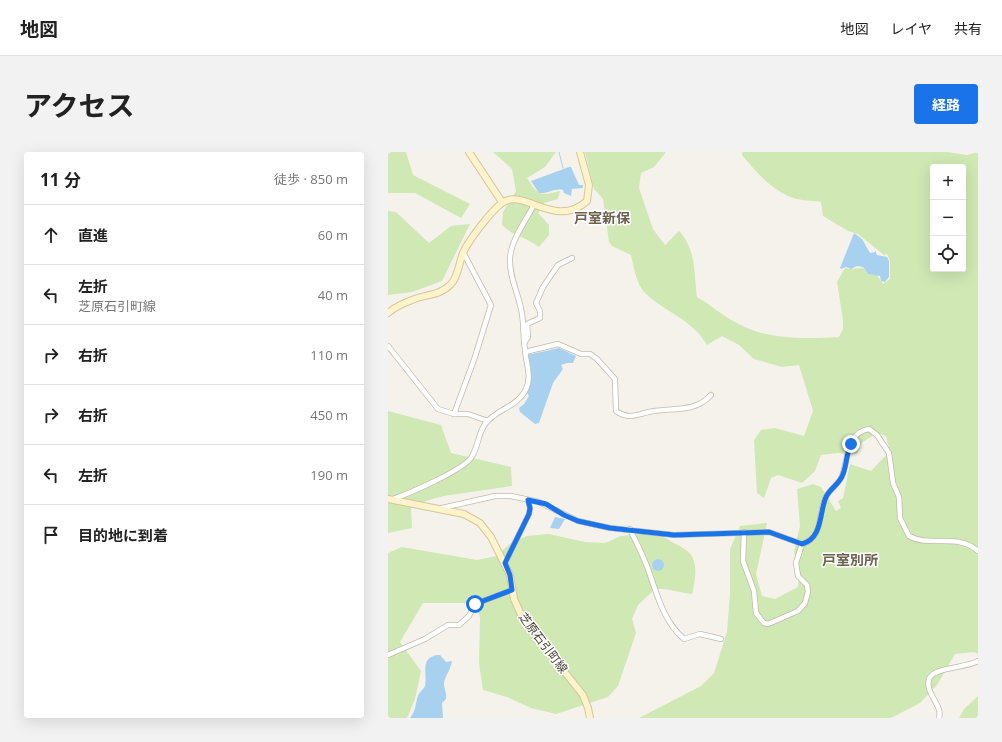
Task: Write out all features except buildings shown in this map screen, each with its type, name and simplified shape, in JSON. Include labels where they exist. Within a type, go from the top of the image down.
[{"type":"street","points":[[469,152],[502,202]]},
{"type":"street","points":[[388,313],[413,299],[443,291],[452,283],[463,252],[479,228],[502,202],[512,199],[557,212],[570,212],[579,208],[587,201],[589,185],[580,152]]},
{"type":"street","points":[[391,499],[406,494],[466,463],[471,457],[488,421],[518,400],[524,394],[528,382],[528,368],[524,343],[522,314],[512,281],[510,256],[520,231],[534,205]]},
{"type":"street","points":[[454,414],[475,358],[491,304],[463,252]]},
{"type":"street","points":[[524,343],[528,337],[527,324],[540,318],[540,311],[536,303],[543,287],[558,265],[572,258]]},
{"type":"street","points":[[525,352],[558,344],[581,354],[590,354],[597,359],[615,379],[616,411],[625,416],[636,416],[655,411],[688,408],[696,406],[711,395]]},
{"type":"street","points":[[388,346],[438,409],[454,414],[468,414],[488,421]]},
{"type":"street","points":[[744,532],[744,561],[754,591],[756,613],[764,623],[768,624],[798,611],[805,603],[808,592],[807,585],[798,576],[796,563],[802,544],[812,539],[818,528],[827,495],[841,479],[845,458],[851,444],[857,435],[864,430],[869,429],[877,435],[889,454],[892,483],[899,497],[900,518],[909,536],[918,540],[952,540],[968,544],[978,551]]},
{"type":"street","points":[[442,508],[495,496],[546,504],[564,515],[578,521],[610,528],[674,535],[769,532],[802,544]]},
{"type":"street","name":"芝原石引町線","points":[[391,499],[442,508],[464,514],[480,523],[491,537],[505,563],[510,575],[512,590],[518,610],[524,621],[583,695],[590,718]]},
{"type":"street","points":[[505,563],[529,514],[530,508],[528,500]]},
{"type":"street","points":[[630,529],[648,569],[659,602],[672,628],[684,639],[700,634],[721,639]]},
{"type":"street","points":[[388,655],[425,639],[448,625],[459,625],[469,616],[475,604],[512,590]]},
{"type":"street","points":[[939,718],[940,712],[929,688],[929,680],[931,675],[939,671],[957,668],[978,661]]},
{"type":"green space","points":[[388,152],[406,152],[413,175],[470,204],[461,218],[415,193],[388,193]]},
{"type":"green space","points":[[493,152],[556,152],[545,167],[527,178],[534,188],[540,193],[548,194],[560,191],[558,199],[544,203],[538,213],[549,225],[549,235],[539,247],[511,232],[502,225],[503,212],[516,191],[512,169]]},
{"type":"green space","points":[[585,152],[666,152],[654,167],[641,173],[639,188],[653,229],[665,245],[679,231],[685,238],[689,246],[693,262],[697,297],[733,321],[762,333],[775,336],[801,338],[839,337],[843,329],[843,320],[837,282],[845,268],[863,268],[868,274],[877,275],[883,284],[890,279],[890,261],[887,254],[884,255],[858,234],[848,231],[823,216],[821,202],[792,198],[775,188],[752,167],[742,155],[742,152],[947,152],[967,155],[978,152],[978,654],[974,652],[955,654],[937,685],[920,703],[891,718],[639,718],[701,686],[714,673],[727,632],[730,594],[730,549],[740,526],[767,523],[756,574],[762,596],[775,599],[798,587],[799,574],[794,552],[800,526],[797,489],[813,484],[821,487],[836,511],[841,508],[838,501],[843,498],[850,464],[871,471],[890,451],[886,436],[877,433],[861,443],[857,454],[837,453],[821,455],[815,471],[802,483],[778,475],[771,478],[764,498],[757,493],[754,440],[761,430],[775,428],[804,436],[813,411],[799,365],[782,367],[754,359],[739,345],[722,336],[707,345],[701,336],[687,323],[653,300],[639,285],[631,255],[612,246],[609,242],[603,199],[594,189]]},
{"type":"green space","points":[[388,211],[396,212],[429,243],[451,226],[470,224],[442,281],[412,292],[388,295]]},
{"type":"green space","points":[[388,411],[441,425],[451,453],[511,467],[512,486],[444,496],[429,500],[411,508],[412,528],[388,533]]},
{"type":"green space","points":[[549,534],[585,542],[605,543],[621,536],[660,534],[686,550],[693,559],[695,570],[692,594],[664,589],[655,589],[638,605],[632,619],[636,633],[618,686],[608,697],[556,714],[531,708],[507,697],[483,690],[479,663],[480,618],[476,603],[423,603],[400,642],[421,671],[415,699],[407,718],[388,718],[388,553],[402,547],[477,560],[496,556],[512,542],[527,536]]},
{"type":"green space","points":[[978,696],[978,718],[959,718],[964,709]]},
{"type":"water","points":[[571,167],[579,185],[583,185],[583,188],[572,189],[571,196],[564,193],[563,190],[539,193],[531,181]]},
{"type":"water","points":[[854,233],[862,239],[870,253],[875,252],[875,250],[877,255],[887,257],[889,261],[889,277],[885,282],[881,281],[880,276],[868,274],[863,267],[857,266],[851,269],[846,267],[840,268]]},
{"type":"water","points":[[559,348],[576,356],[573,363],[561,365],[563,369],[553,383],[539,423],[535,424],[520,412],[519,408],[524,404],[529,396],[527,393],[531,374],[527,355]]},
{"type":"water","points":[[555,517],[565,519],[559,529],[550,528]]},
{"type":"water","points":[[656,559],[660,559],[664,565],[660,571],[656,571],[652,567],[652,563]]},
{"type":"water","points":[[440,655],[446,662],[452,661],[444,683],[446,699],[442,703],[443,718],[410,718],[417,699],[425,686],[426,663],[431,657]]},
{"type":"waterway","points":[[559,152],[563,168]]},
{"type":"district","name":"戸室新保","points":[[602,218]]},
{"type":"district","name":"戸室別所","points":[[850,560]]},
{"type":"route","points":[[475,604],[512,590],[510,575],[505,563],[529,514],[530,508],[528,500],[546,504],[564,515],[596,526],[674,535],[769,532],[802,544],[812,539],[818,528],[827,495],[836,486],[844,473],[845,458],[851,444]]}]
